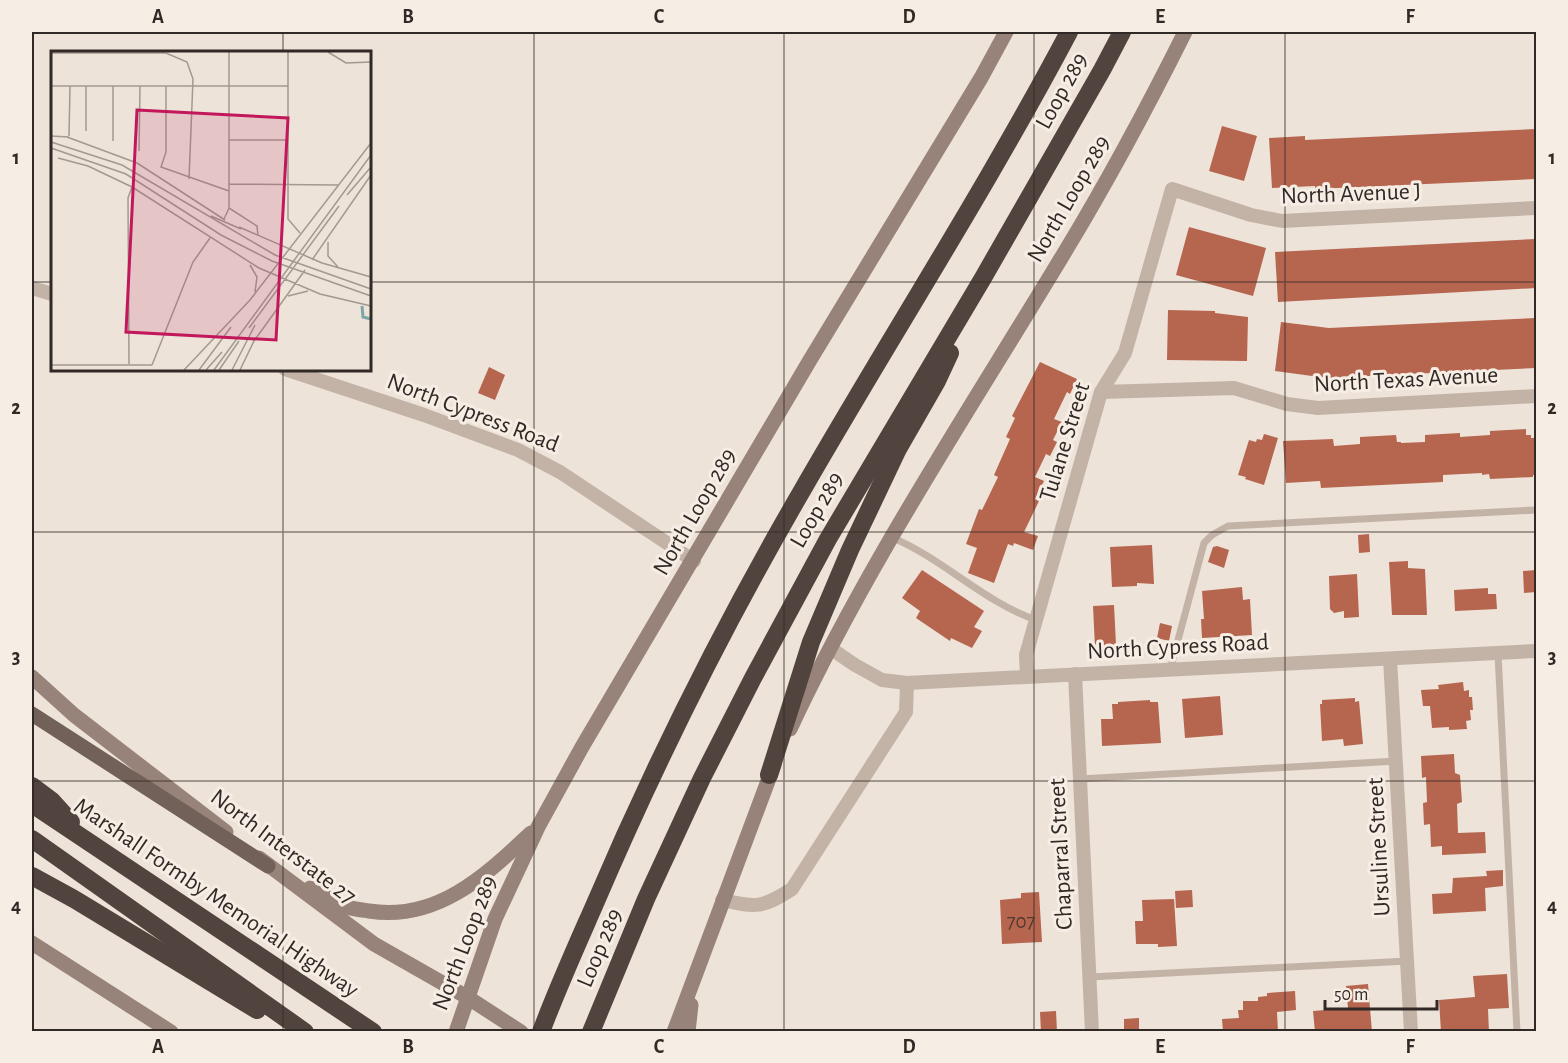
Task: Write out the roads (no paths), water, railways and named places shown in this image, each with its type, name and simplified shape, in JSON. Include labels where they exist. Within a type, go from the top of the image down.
[{"type":"highway","name":"Loop 289","points":[[541,1032],[550,1006],[663,751],[720,639],[807,481],[990,175],[1069,32]]},
{"type":"highway","name":"Loop 289","points":[[592,1028],[650,889],[702,778],[753,678],[828,539],[983,278],[1122,32]]},
{"type":"highway","points":[[769,775],[811,642],[846,560],[898,449],[937,381],[983,278]]},
{"type":"highway","points":[[32,786],[52,801],[93,846]]},
{"type":"highway","name":"Marshall Formby Memorial Highway","points":[[32,804],[373,1032]]},
{"type":"highway","points":[[32,839],[305,1032]]},
{"type":"highway","points":[[32,876],[74,899],[292,1032]]},
{"type":"main road","name":"North Loop 289","points":[[456,1032],[495,919],[538,827],[582,747],[694,561],[810,360],[981,78],[1006,32]]},
{"type":"main road","name":"North Loop 289","points":[[674,1032],[769,775],[808,691],[893,538],[1139,124],[1185,32]]},
{"type":"main road","name":"North Interstate 27","points":[[32,677],[74,715],[268,866],[374,944],[467,997],[521,1032]]},
{"type":"main road","points":[[32,714],[268,866],[348,907],[386,914],[435,905],[485,875],[538,827]]},
{"type":"main road","points":[[32,942],[171,1032]]},
{"type":"main road","points":[[688,1032],[698,964]]},
{"type":"street","name":"North Avenue J","points":[[1172,189],[1251,215],[1282,221],[1536,208]]},
{"type":"street","name":"Tulane Street","points":[[1027,677],[1026,655],[1101,392],[1125,353],[1172,189]]},
{"type":"street","points":[[32,288],[51,294]]},
{"type":"street","name":"North Cypress Road","points":[[288,370],[424,415],[518,450],[560,472],[694,561]]},
{"type":"street","name":"North Texas Avenue","points":[[1101,392],[1234,388],[1287,404],[1318,408],[1536,396]]},
{"type":"street","name":"North Cypress Road","points":[[830,648],[882,680],[907,683],[1536,651]]},
{"type":"street","name":"Ursuline Street","points":[[1390,659],[1411,1032]]},
{"type":"street","name":"Chaparral Street","points":[[1075,674],[1092,1032]]},
{"type":"street","points":[[722,900],[746,906],[769,904],[792,889],[906,712],[907,683]]},
{"type":"lane","points":[[1170,670],[1204,543],[1212,535],[1228,526],[1536,510]]},
{"type":"lane","points":[[893,538],[917,548],[961,579],[1036,620]]},
{"type":"lane","points":[[1498,654],[1517,1032]]},
{"type":"lane","points":[[1080,779],[1396,761]]},
{"type":"lane","points":[[1090,977],[1407,961]]}]
